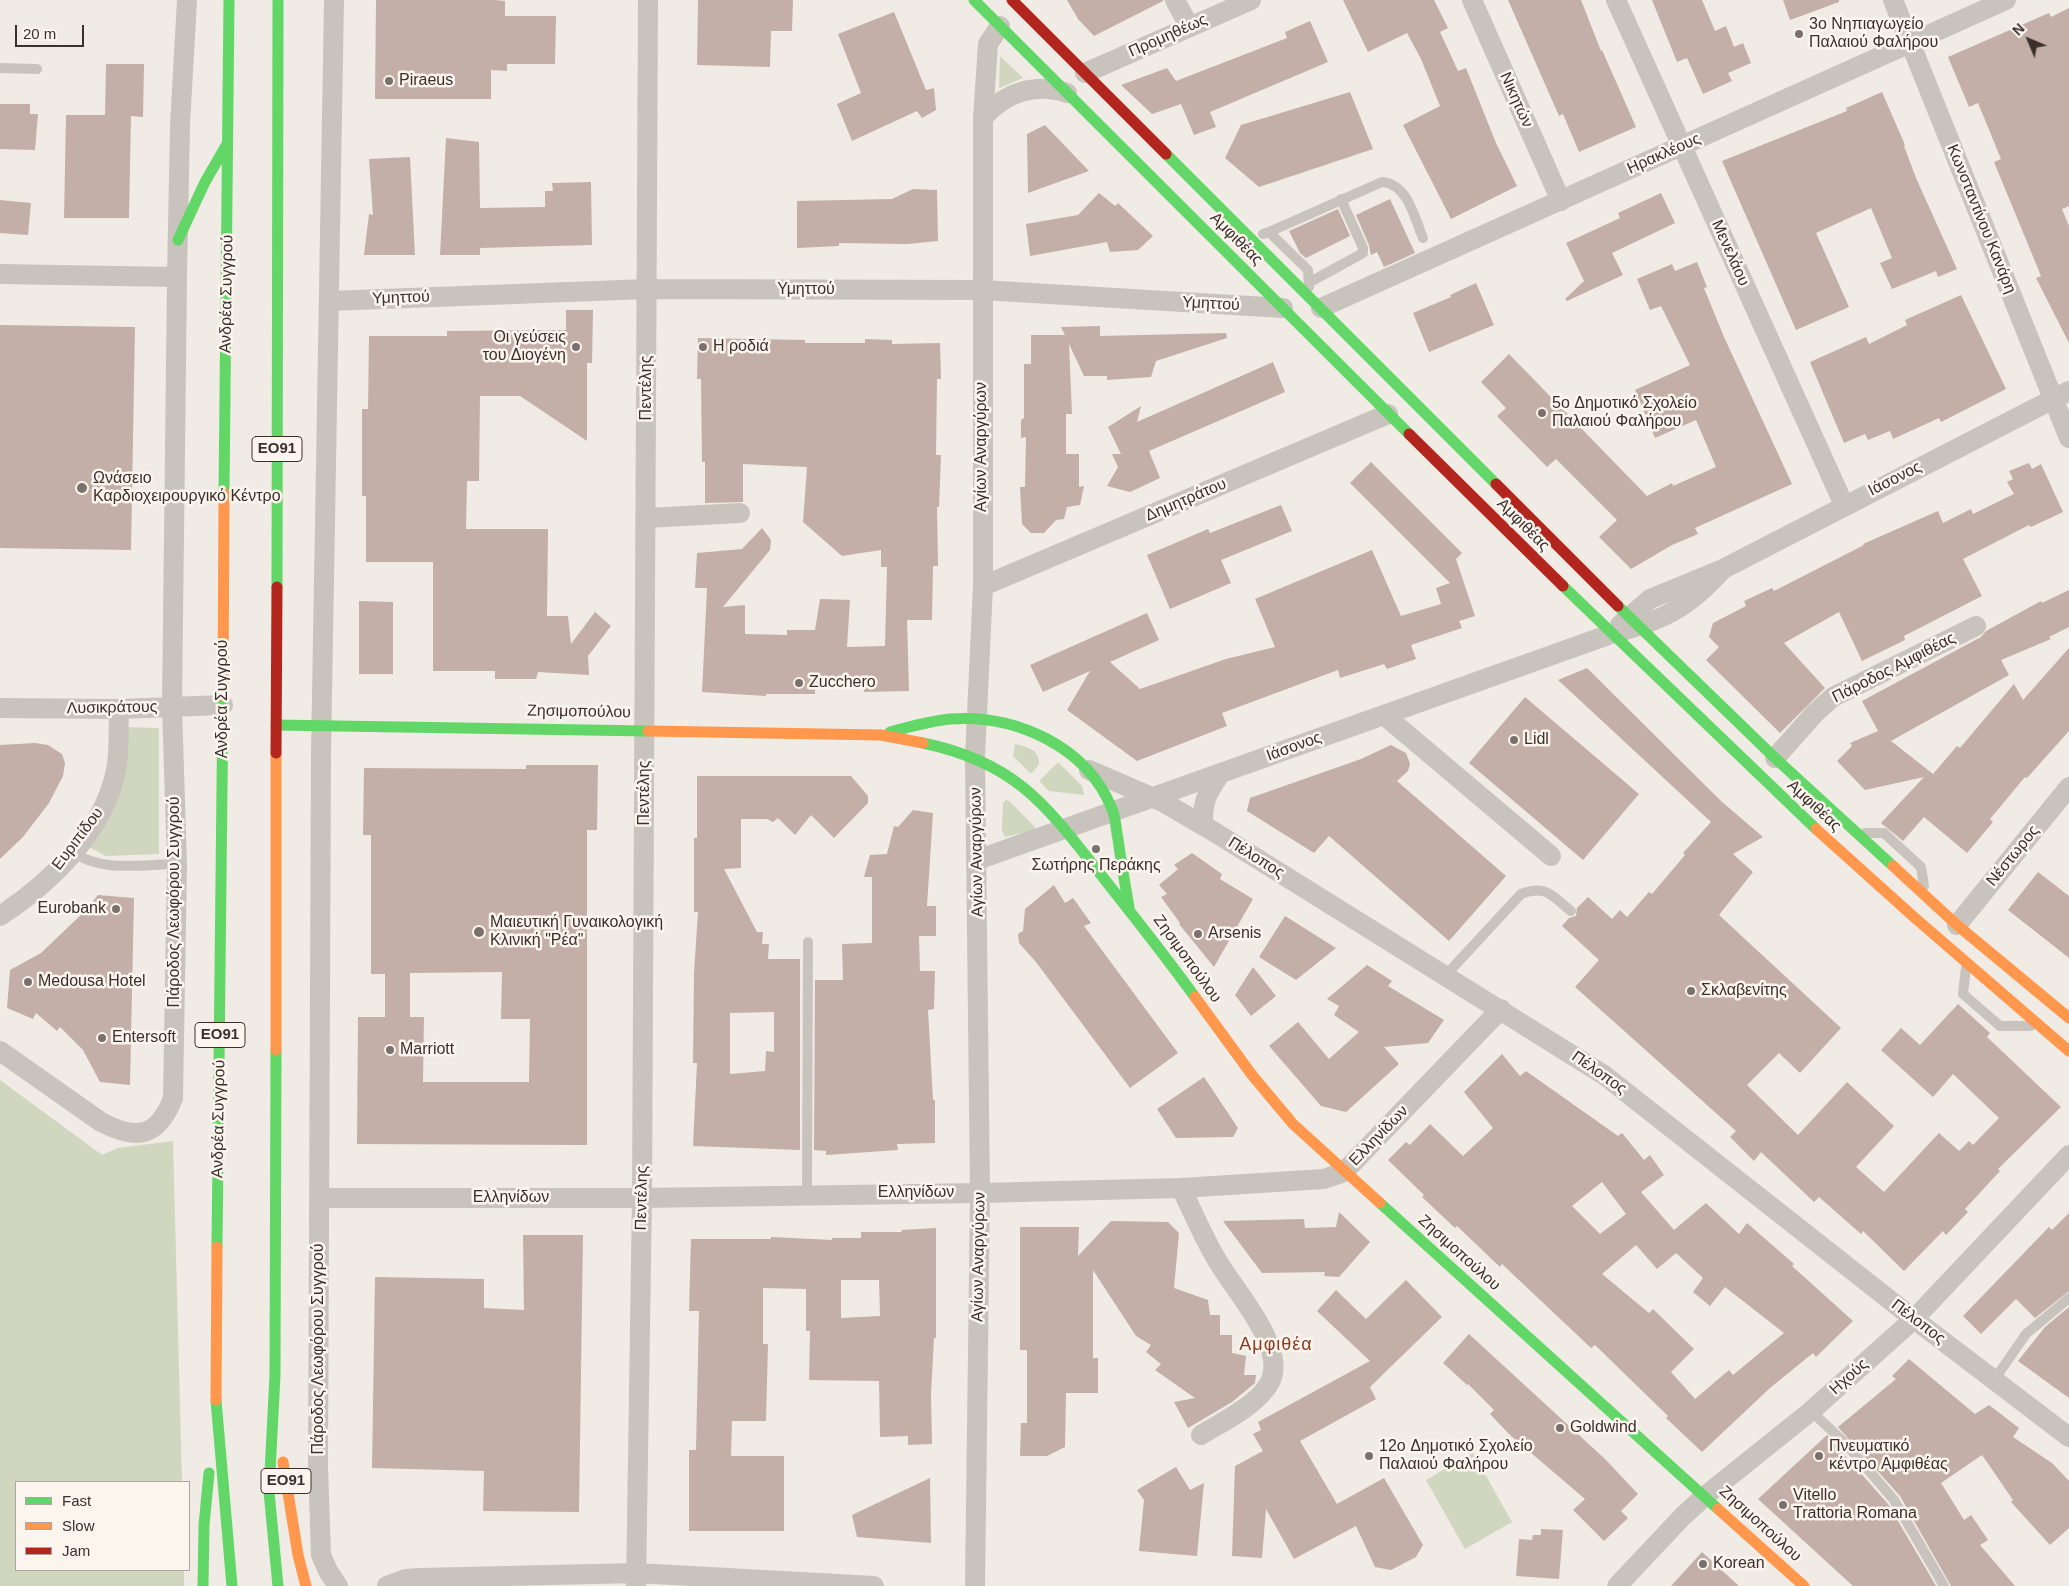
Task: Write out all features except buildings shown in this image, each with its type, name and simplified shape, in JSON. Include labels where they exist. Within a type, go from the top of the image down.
[{"type":"main road","name":"Ανδρέα Συγγρού","points":[[216,1397],[229,0]]},
{"type":"main road","name":"ΕΟ91","points":[[278,0],[275,1375],[283,1464],[298,1555],[306,1586]]},
{"type":"main road","name":"Αμφιθέας","points":[[974,0],[1388,414],[1611,634],[1794,810],[1966,965],[2069,1051]]},
{"type":"main road","name":"Αμφιθέας","points":[[1012,0],[1634,621],[1775,758],[1957,925],[2069,1018]]},
{"type":"main road","points":[[178,240],[204,182],[228,143]]},
{"type":"main road","name":"Ζησιμοπούλου","points":[[881,735],[951,719],[994,720],[1028,731],[1065,751],[1089,770],[1104,791],[1113,811],[1130,909]]},
{"type":"main road","name":"Ζησιμοπούλου","points":[[276,724],[881,735],[927,743],[975,757],[1006,772],[1035,793],[1066,828],[1130,909],[1226,1042],[1293,1124],[1804,1586]]},
{"type":"main road","points":[[275,1375],[269,1492],[278,1586]]},
{"type":"main road","points":[[216,1397],[232,1586]]},
{"type":"main road","name":"ΕΟ91","points":[[204,1586],[204,1525],[216,1397]]},
{"type":"street","points":[[172,707],[180,125],[187,0]]},
{"type":"street","points":[[320,1198],[322,724],[334,0]]},
{"type":"street","name":"Πεντέλης","points":[[636,1579],[642,1198],[647,518],[648,0]]},
{"type":"street","points":[[1175,0],[1189,26]]},
{"type":"street","name":"Προμηθέως","points":[[1085,73],[1251,0]]},
{"type":"street","name":"Νικητών","points":[[1472,0],[1561,200]]},
{"type":"street","name":"Μενελάου","points":[[1616,0],[1844,505]]},
{"type":"street","name":"Κωνσταντίνου Κανάρη","points":[[1893,0],[2061,395],[2069,438]]},
{"type":"street","name":"Ηρακλέους","points":[[1314,302],[1561,200],[2006,0]]},
{"type":"street","name":"Αγίων Αναργύρων","points":[[975,1586],[980,1193],[975,757],[983,586],[983,118],[988,44],[1000,26]]},
{"type":"street","points":[[983,118],[999,103],[1024,91],[1048,88],[1067,92]]},
{"type":"street","points":[[0,274],[177,277]]},
{"type":"street","name":"Υμηττού","points":[[329,301],[648,289],[982,290],[1283,308]]},
{"type":"street","name":"Ιάσονος","points":[[977,860],[1611,634],[1634,621],[1667,616],[1685,605],[1723,569],[1844,505],[2061,395]]},
{"type":"street","name":"Δημητράτου","points":[[983,586],[1388,414]]},
{"type":"street","points":[[647,518],[740,513]]},
{"type":"street","name":"Πάροδος Αμφιθέας","points":[[1775,758],[1832,697],[1976,626]]},
{"type":"street","name":"Λυσικράτους","points":[[0,708],[119,709],[223,705]]},
{"type":"street","name":"Πάροδος Λεωφόρου Συγγρού","points":[[0,1051],[101,1122],[118,1131],[131,1133],[150,1130],[161,1123],[173,1098],[177,864],[172,707]]},
{"type":"street","name":"Ευριπίδου","points":[[0,916],[49,878],[73,852],[94,823],[108,798],[116,770],[119,709]]},
{"type":"street","points":[[1384,715],[1551,856]]},
{"type":"street","name":"Πέλοπος","points":[[1089,770],[1152,797],[1204,826],[1604,1074],[1914,1319],[2069,1437]]},
{"type":"street","points":[[1204,826],[1201,814],[1207,794],[1221,773]]},
{"type":"street","name":"Νέστωρος","points":[[1957,925],[2069,787]]},
{"type":"street","name":"Ελληνίδων","points":[[320,1198],[642,1198],[807,1194],[980,1193],[1181,1188],[1324,1179],[1344,1172],[1501,1010]]},
{"type":"street","name":"Ηχούς","points":[[1623,1583],[1683,1516],[1705,1496],[1811,1411],[1914,1319],[2069,1155]]},
{"type":"street","points":[[1181,1188],[1217,1261],[1241,1292],[1262,1328],[1273,1360],[1270,1382],[1249,1405],[1201,1435]]},
{"type":"street","name":"Πάροδος Λεωφόρου Συγγρού","points":[[320,1198],[318,1466],[321,1542],[324,1566],[338,1586]]},
{"type":"street","points":[[387,1586],[406,1579],[419,1578],[636,1579],[874,1586]]},
{"type":"lane","points":[[0,68],[37,69]]},
{"type":"lane","points":[[1252,240],[1382,182],[1392,183],[1403,192],[1423,238]]},
{"type":"lane","points":[[1310,282],[1363,254],[1364,248],[1341,199]]},
{"type":"lane","points":[[1269,232],[1308,270],[1314,302]]},
{"type":"lane","points":[[1856,832],[1884,833],[1921,867],[1926,897]]},
{"type":"lane","points":[[73,852],[84,860],[102,865],[177,864]]},
{"type":"lane","points":[[1445,976],[1522,894],[1534,889],[1544,890],[1570,911]]},
{"type":"lane","points":[[807,1194],[808,942]]},
{"type":"lane","points":[[1966,965],[1963,994],[2000,1026],[2038,1025]]},
{"type":"lane","points":[[1994,1380],[2026,1334],[2069,1298]]},
{"type":"lane","points":[[1811,1411],[1846,1444],[1894,1500],[1944,1586]]},
{"type":"green space","points":[[1000,56],[1023,78],[999,88]]},
{"type":"green space","points":[[124,727],[159,728],[159,854],[106,856],[87,846]]},
{"type":"green space","points":[[1015,744],[1032,750],[1037,755],[1039,764],[1033,772],[1030,773],[1013,756]]},
{"type":"green space","points":[[1058,762],[1082,786],[1084,795],[1049,791],[1039,781]]},
{"type":"green space","points":[[1006,800],[1035,827],[1035,830],[1005,837],[1002,831],[1003,803]]},
{"type":"green space","points":[[0,1080],[102,1155],[118,1148],[173,1141],[182,1481],[15,1481],[15,1571],[184,1571],[184,1586],[0,1586]]},
{"type":"green space","points":[[1473,1453],[1512,1522],[1465,1549],[1426,1480]]},
{"type":"traffic: fast","points":[[224,493],[229,0]]},
{"type":"traffic: fast","points":[[277,587],[278,0]]},
{"type":"traffic: fast","points":[[974,0],[1409,434]]},
{"type":"traffic: fast","points":[[178,240],[205,182],[227,144]]},
{"type":"traffic: fast","points":[[1166,154],[1496,484]]},
{"type":"traffic: fast","points":[[1563,586],[1816,829]]},
{"type":"traffic: fast","points":[[1618,606],[1775,758],[1893,866]]},
{"type":"traffic: fast","points":[[217,1247],[223,696]]},
{"type":"traffic: fast","points":[[890,732],[942,720],[975,719],[999,722],[1023,729],[1046,738],[1067,752],[1085,768],[1101,787],[1112,809],[1129,907]]},
{"type":"traffic: fast","points":[[276,725],[648,731]]},
{"type":"traffic: fast","points":[[923,743],[956,752],[984,763],[1008,776],[1029,792],[1066,831],[1195,997]]},
{"type":"traffic: fast","points":[[276,1050],[275,1375],[269,1492],[278,1586]]},
{"type":"traffic: fast","points":[[1380,1203],[1718,1509]]},
{"type":"traffic: fast","points":[[216,1400],[232,1586]]},
{"type":"traffic: fast","points":[[203,1586],[204,1525],[209,1473]]},
{"type":"traffic: slow","points":[[223,696],[224,493]]},
{"type":"traffic: slow","points":[[648,731],[881,735],[923,743]]},
{"type":"traffic: slow","points":[[276,753],[276,1050]]},
{"type":"traffic: slow","points":[[1816,829],[1915,918],[2069,1051]]},
{"type":"traffic: slow","points":[[1893,866],[1957,925],[2069,1018]]},
{"type":"traffic: slow","points":[[1195,997],[1252,1075],[1293,1124],[1380,1203]]},
{"type":"traffic: slow","points":[[216,1400],[217,1247]]},
{"type":"traffic: slow","points":[[283,1462],[298,1555],[306,1586]]},
{"type":"traffic: slow","points":[[1718,1509],[1804,1586]]},
{"type":"traffic: jam","points":[[1012,0],[1166,154]]},
{"type":"traffic: jam","points":[[1409,434],[1563,586]]},
{"type":"traffic: jam","points":[[1496,484],[1618,606]]},
{"type":"traffic: jam","points":[[276,753],[277,587]]},
{"type":"place","name":"3ο Νηπιαγωγείο Παλαιού Φαλήρου","points":[[1799,34]]},
{"type":"place","name":"Piraeus","points":[[389,81]]},
{"type":"place","name":"Οι γεύσεις του Διογένη","points":[[576,347]]},
{"type":"place","name":"Η ροδιά","points":[[703,347]]},
{"type":"place","name":"5ο Δημοτικό Σχολείο Παλαιού Φαλήρου","points":[[1542,413]]},
{"type":"place","name":"Ωνάσειο Καρδιοχειρουργικό Κέντρο","points":[[82,488]]},
{"type":"place","name":"Zucchero","points":[[799,683]]},
{"type":"place","name":"Lidl","points":[[1514,740]]},
{"type":"place","name":"Σωτήρης Περάκης","points":[[1096,849]]},
{"type":"place","name":"Eurobank","points":[[116,909]]},
{"type":"place","name":"Μαιευτική Γυναικολογική Κλινική \"Ρέα\"","points":[[479,932]]},
{"type":"place","name":"Arsenis","points":[[1198,934]]},
{"type":"place","name":"Medousa Hotel","points":[[28,982]]},
{"type":"place","name":"Σκλαβενίτης","points":[[1691,991]]},
{"type":"place","name":"Entersoft","points":[[102,1038]]},
{"type":"place","name":"Marriott","points":[[390,1050]]},
{"type":"place","name":"Goldwind","points":[[1560,1428]]},
{"type":"place","name":"12ο Δημοτικό Σχολείο Παλαιού Φαλήρου","points":[[1369,1456]]},
{"type":"place","name":"Πνευματικό κέντρο Αμφιθέας","points":[[1819,1456]]},
{"type":"place","name":"Vitello Trattoria Romana","points":[[1783,1505]]},
{"type":"place","name":"Korean","points":[[1703,1564]]},
{"type":"district","name":"Αμφιθέα","points":[[1276,1345]]}]
